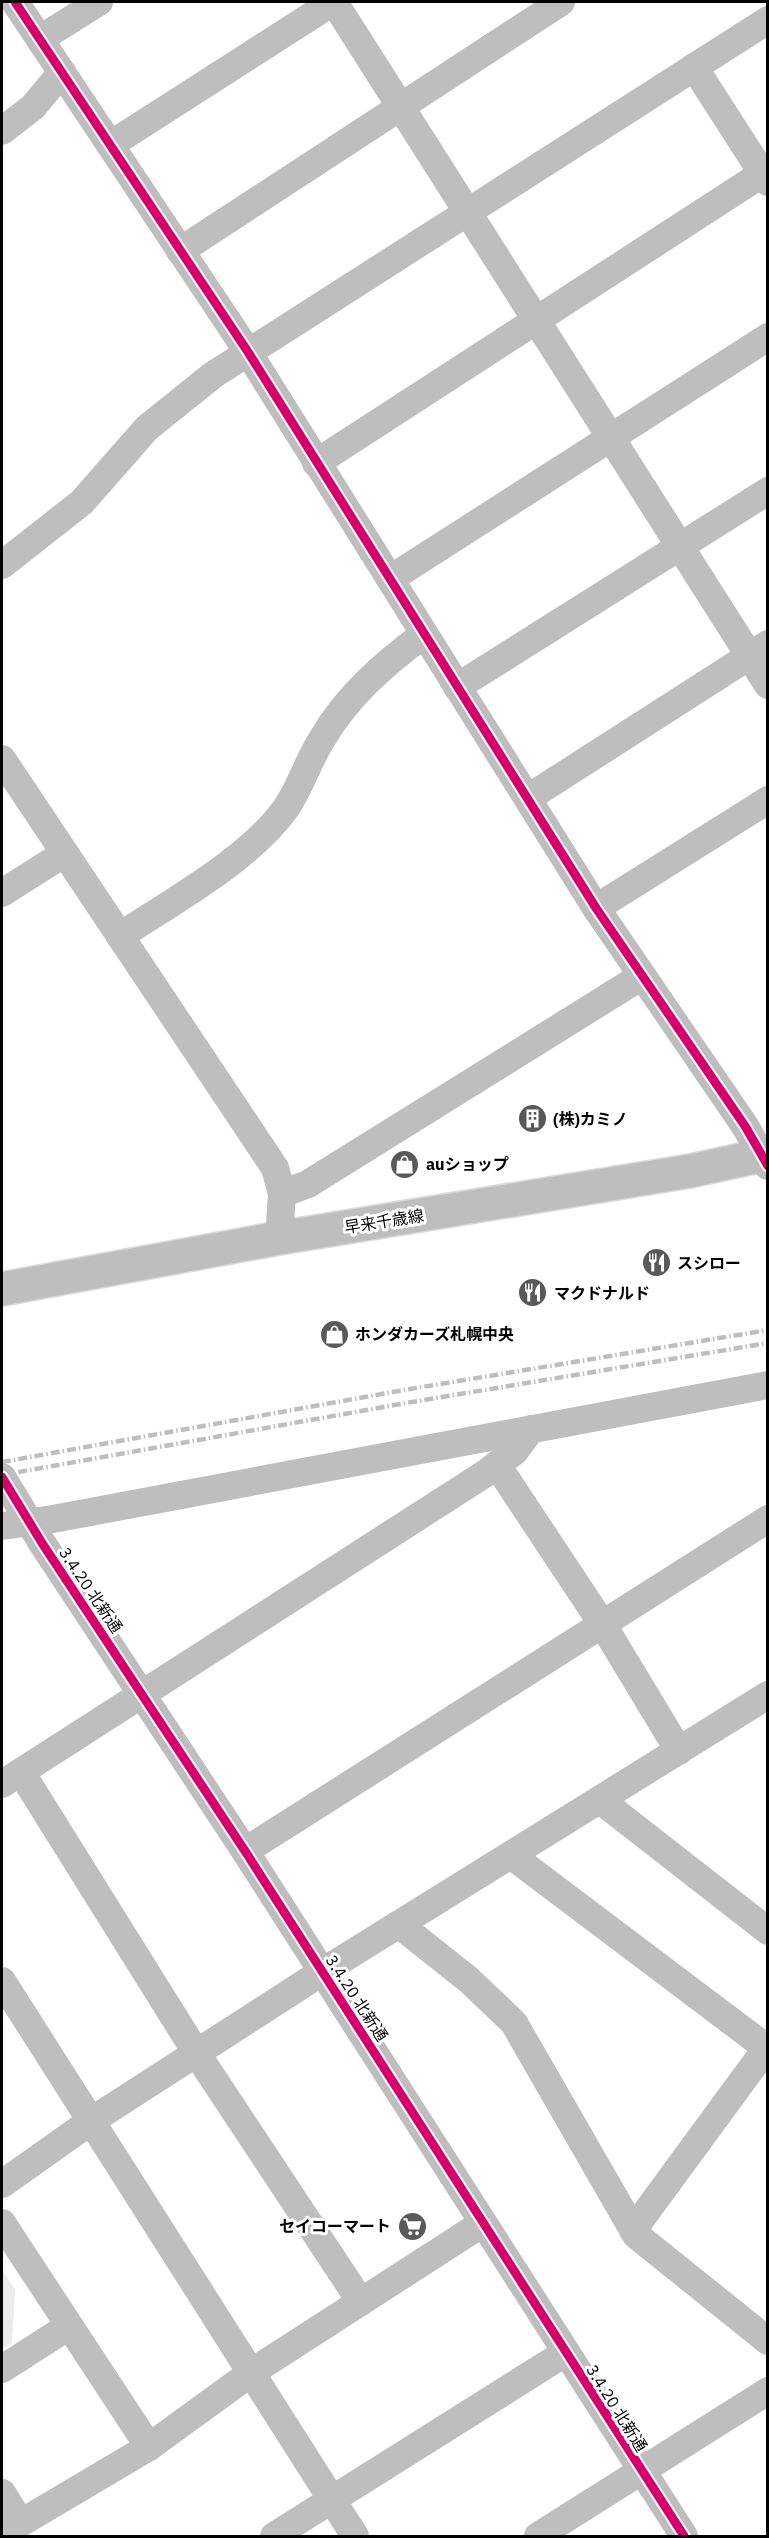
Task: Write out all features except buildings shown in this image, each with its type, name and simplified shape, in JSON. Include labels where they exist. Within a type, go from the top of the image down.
[{"type":"main road","name":"早来千歳線","points":[[2,1289],[279,1238],[766,1159]]},
{"type":"street","points":[[15,2],[248,352],[423,635],[596,908],[766,1159]]},
{"type":"street","points":[[40,39],[99,2]]},
{"type":"street","points":[[110,145],[334,2],[679,548],[758,650],[768,685]]},
{"type":"street","points":[[180,250],[561,2]]},
{"type":"street","points":[[2,565],[82,502],[147,428],[177,402],[248,352],[768,20]]},
{"type":"street","points":[[316,463],[766,175],[694,67]]},
{"type":"street","points":[[2,131],[33,107],[62,72]]},
{"type":"street","points":[[390,579],[768,337]]},
{"type":"street","points":[[457,687],[768,491]]},
{"type":"street","points":[[120,936],[229,863],[257,838],[285,809],[304,778],[320,741],[340,710],[386,663],[423,635]]},
{"type":"street","points":[[528,798],[758,650]]},
{"type":"street","points":[[2,759],[275,1168],[282,1194],[279,1238]]},
{"type":"street","points":[[596,908],[768,800]]},
{"type":"street","points":[[2,892],[65,853]]},
{"type":"street","points":[[282,1194],[308,1184],[642,976]]},
{"type":"street","points":[[15,1523],[768,1385]]},
{"type":"street","points":[[361,2302],[11,1778],[497,1464],[515,1450],[531,1429]]},
{"type":"street","points":[[497,1464],[603,1625],[679,1751]]},
{"type":"street","name":"3.4.20 北新通","points":[[2,1477],[15,1523],[142,1694],[245,1851],[640,2472],[684,2536]]},
{"type":"street","points":[[245,1851],[768,1519]]},
{"type":"street","points":[[2,2184],[91,2121],[322,1972],[401,1926],[768,1695]]},
{"type":"street","points":[[600,1800],[768,1931]]},
{"type":"street","points":[[512,1856],[766,2048],[633,2230]]},
{"type":"street","points":[[401,1926],[469,1980],[514,2023],[633,2230],[768,2341]]},
{"type":"street","points":[[2,1981],[355,2536]]},
{"type":"street","points":[[2,2223],[149,2447]]},
{"type":"street","points":[[2,2493],[24,2527],[149,2447],[252,2372],[483,2223]]},
{"type":"street","points":[[2,2369],[69,2326]]},
{"type":"street","points":[[274,2536],[565,2353]]},
{"type":"street","points":[[538,2536],[768,2391]]},
{"type":"shaded area","points":[[2,2270],[15,2289],[12,2343],[2,2349]]},
{"type":"railway","points":[[2,1462],[404,1390],[768,1330]]},
{"type":"railway","points":[[2,1475],[406,1403],[768,1343]]},
{"type":"cycle path","points":[[15,2],[248,352],[596,908],[745,1126],[768,1166]]},
{"type":"cycle path","points":[[2,1477],[42,1543],[245,1851],[684,2536]]},
{"type":"place","name":"(株)カミノ","points":[[532,1119]]},
{"type":"place","name":"auショップ","points":[[405,1164]]},
{"type":"place","name":"スシロー","points":[[656,1263]]},
{"type":"place","name":"マクドナルド","points":[[533,1293]]},
{"type":"place","name":"ホンダカーズ札幌中央","points":[[334,1334]]},
{"type":"place","name":"セイコーマート","points":[[412,2226]]}]
